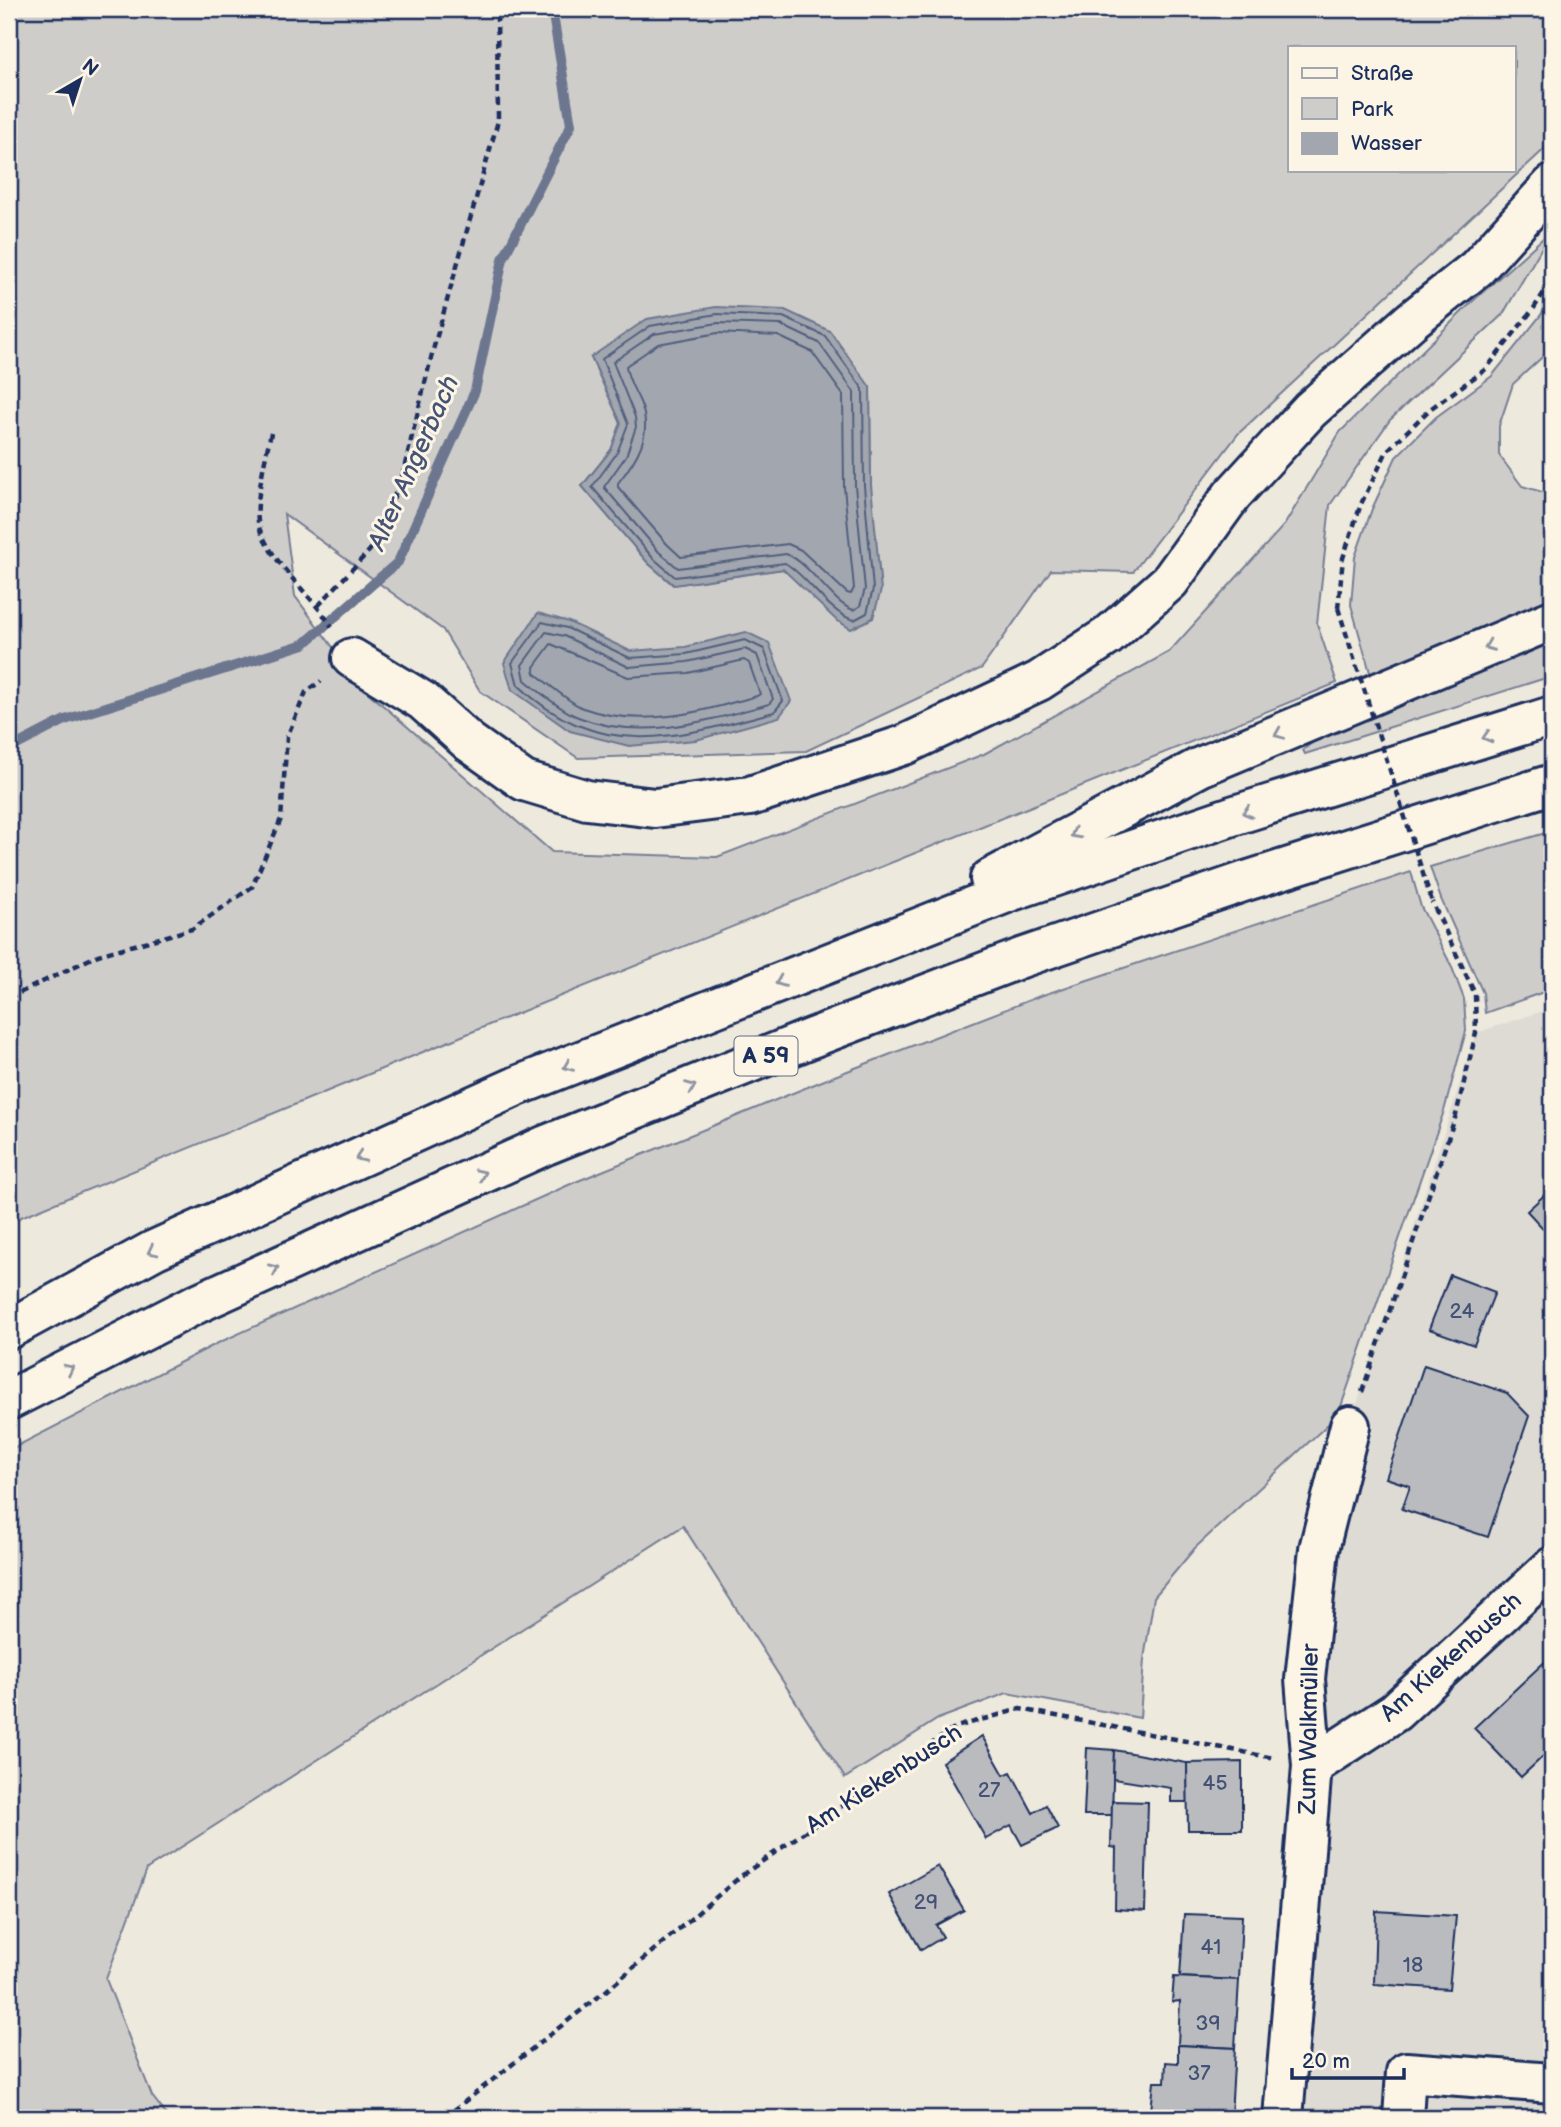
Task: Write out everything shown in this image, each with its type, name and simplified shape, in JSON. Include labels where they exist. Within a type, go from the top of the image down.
[{"type":"main road","points":[[344,645],[423,701],[469,742],[524,781],[587,800],[655,808],[750,796],[904,745],[1039,681],[1108,636],[1170,581],[1233,495],[1310,410],[1412,320],[1477,268],[1552,185]]},
{"type":"main road","points":[[843,957],[1200,767],[1552,621]]},
{"type":"main road","name":"A 59","points":[[9,1329],[154,1250],[517,1086],[1009,892],[1219,821],[1552,716]]},
{"type":"main road","name":"A 59","points":[[9,1400],[196,1304],[533,1150],[809,1039],[1058,945],[1246,881],[1552,785]]},
{"type":"main road","name":"Zum Walkmüller","points":[[1283,2118],[1312,1766],[1305,1679],[1319,1549],[1350,1426]]},
{"type":"main road","name":"Am Kiekenbusch","points":[[1312,1766],[1395,1712],[1552,1567]]},
{"type":"main road","points":[[1403,2118],[1406,2072],[1552,2083]]},
{"type":"path","points":[[318,606],[370,550],[401,481],[433,350],[498,121],[497,9]]},
{"type":"path","points":[[1350,1426],[1456,1115],[1476,1033],[1475,994],[1432,902],[1338,608],[1343,558],[1361,504],[1387,451],[1430,409],[1486,369],[1534,308],[1552,280]]},
{"type":"path","points":[[9,998],[98,955],[192,929],[252,887],[281,819],[287,737],[306,692],[344,645],[318,606],[281,564],[259,528],[262,472],[271,433]]},
{"type":"path","name":"Am Kiekenbusch","points":[[444,2118],[607,1990],[741,1876],[956,1727],[1020,1709],[1312,1766]]},
{"type":"shaded area","points":[[1552,1008],[1552,2118],[1283,2118],[1312,1766],[1350,1426],[1476,1033]]},
{"type":"green space","points":[[9,9],[1552,9],[1552,142],[1238,434],[1133,572],[1051,570],[982,668],[806,751],[578,758],[480,691],[443,630],[284,514],[295,596],[364,689],[552,852],[717,857],[984,754],[1169,652],[1285,524],[1340,432],[1473,301],[1552,230],[1503,314],[1390,420],[1330,505],[1317,624],[1337,683],[496,1022],[9,1222]],"holes":[[[591,358],[870,387],[871,485],[809,592],[783,569],[673,585],[648,563],[582,486],[611,450],[621,423]]]},
{"type":"green space","points":[[1552,295],[1552,348],[1513,384],[1499,426],[1499,455],[1522,486],[1552,495],[1552,603],[1371,676],[1351,605],[1355,557],[1372,509],[1396,457],[1436,417],[1492,376],[1541,315]]},
{"type":"green space","points":[[1552,642],[1552,676],[1305,754],[1303,750],[1317,739],[1421,693]]},
{"type":"green space","points":[[1552,831],[1552,989],[1485,1013],[1483,993],[1441,899],[1430,867]]},
{"type":"green space","points":[[1411,872],[1421,907],[1451,965],[1464,999],[1466,1031],[1444,1111],[1338,1415],[1195,1548],[1154,1597],[1144,1659],[1140,1718],[1007,1693],[938,1719],[845,1778],[683,1526],[147,1869],[106,1979],[152,2096],[169,2118],[9,2118],[9,1450],[218,1343],[573,1183],[832,1077],[1040,996]]},
{"type":"water","points":[[716,307],[785,310],[830,331],[870,387],[871,485],[881,590],[873,618],[851,629],[835,619],[783,569],[674,585],[648,563],[582,486],[611,450],[621,423],[591,357],[647,319]]},
{"type":"water","points":[[538,613],[569,622],[630,651],[685,647],[746,632],[769,643],[791,701],[779,717],[696,740],[629,746],[570,731],[512,690],[504,663]]},
{"type":"building","points":[[1552,1188],[1552,1238],[1527,1211]]},
{"type":"building","points":[[1450,1275],[1495,1292],[1474,1345],[1429,1329]]},
{"type":"building","points":[[1424,1365],[1507,1393],[1529,1416],[1488,1537],[1402,1509],[1410,1486],[1386,1478]]},
{"type":"building","points":[[1552,1655],[1552,1748],[1521,1777],[1474,1728]]},
{"type":"building","points":[[982,1736],[1004,1775],[1011,1772],[1033,1813],[1046,1805],[1058,1828],[1022,1845],[1011,1825],[986,1839],[942,1762]]},
{"type":"building","points":[[1087,1748],[1114,1750],[1112,1815],[1084,1815]]},
{"type":"building","points":[[1114,1750],[1187,1763],[1188,1802],[1171,1802],[1171,1788],[1113,1779]]},
{"type":"building","points":[[1242,1762],[1242,1830],[1188,1830],[1187,1763]]},
{"type":"building","points":[[1112,1801],[1148,1802],[1145,1911],[1115,1909],[1116,1848],[1111,1847]]},
{"type":"building","points":[[938,1866],[964,1910],[936,1925],[943,1937],[921,1950],[889,1894]]},
{"type":"building","points":[[1376,1911],[1456,1916],[1449,1989],[1374,1984]]},
{"type":"building","points":[[1184,1914],[1242,1916],[1239,1980],[1180,1977]]},
{"type":"building","points":[[1174,1977],[1239,1980],[1235,2048],[1178,2045],[1180,2001],[1172,2002]]},
{"type":"building","points":[[1178,2045],[1235,2048],[1231,2116],[1151,2111],[1154,2082],[1165,2082],[1166,2062],[1178,2063]]},
{"type":"building","points":[[1171,2112],[1231,2116],[1231,2118],[1170,2118]]},
{"type":"waterway","name":"Alter Angerbach","points":[[9,749],[65,720],[304,644],[398,562],[475,391],[503,259],[571,125],[552,9]]}]
